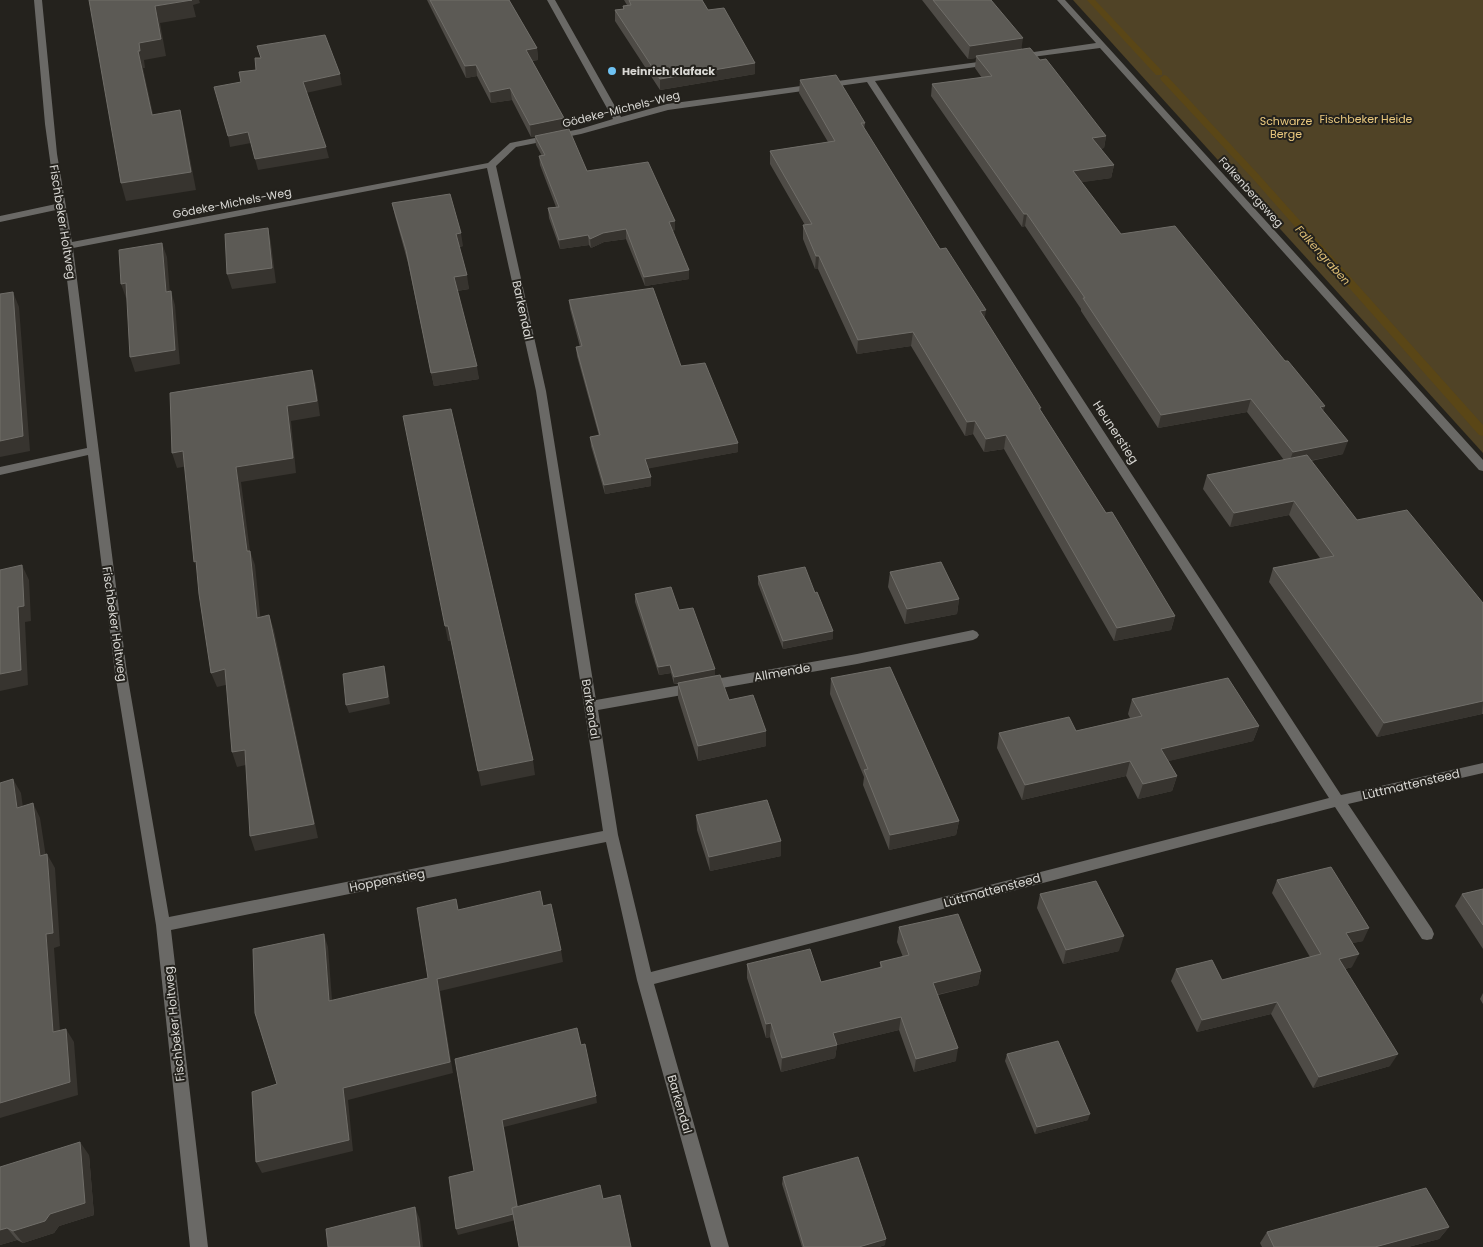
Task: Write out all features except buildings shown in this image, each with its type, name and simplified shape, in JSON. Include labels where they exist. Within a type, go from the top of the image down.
[{"type":"street","name":"Fischbeker Holtweg","points":[[38,0],[47,114],[60,206],[68,246],[121,673],[163,925],[199,1247]]},
{"type":"street","points":[[551,0],[618,120]]},
{"type":"street","name":"Falkenbergsweg","points":[[1061,0],[1483,467]]},
{"type":"street","name":"Gödeke-Michels-Weg","points":[[68,246],[491,165],[513,145],[581,131],[667,108],[1102,45]]},
{"type":"street","name":"Heunerstieg","points":[[870,79],[1338,800]]},
{"type":"street","name":"Barkendal","points":[[491,165],[541,391],[610,835],[645,980],[720,1247]]},
{"type":"street","points":[[0,219],[60,206]]},
{"type":"street","points":[[0,471],[92,451]]},
{"type":"street","name":"Allmende","points":[[591,706],[857,659],[973,635]]},
{"type":"street","name":"Lüttmattensteed","points":[[645,980],[1338,800],[1483,768]]},
{"type":"street","points":[[1338,800],[1427,934]]},
{"type":"street","name":"Hoppenstieg","points":[[163,925],[610,835]]},
{"type":"green space","name":"Schwarze Berge","points":[[1073,0],[1483,0],[1483,453]]},
{"type":"waterway","name":"Falkengraben","points":[[1091,0],[1159,73]]},
{"type":"waterway","name":"Falkengraben","points":[[1164,78],[1257,178],[1483,432]]},
{"type":"place","name":"Heinrich Klafack","points":[[612,71]]},
{"type":"park label","name":"Fischbeker Heide","points":[[1366,119]]}]
